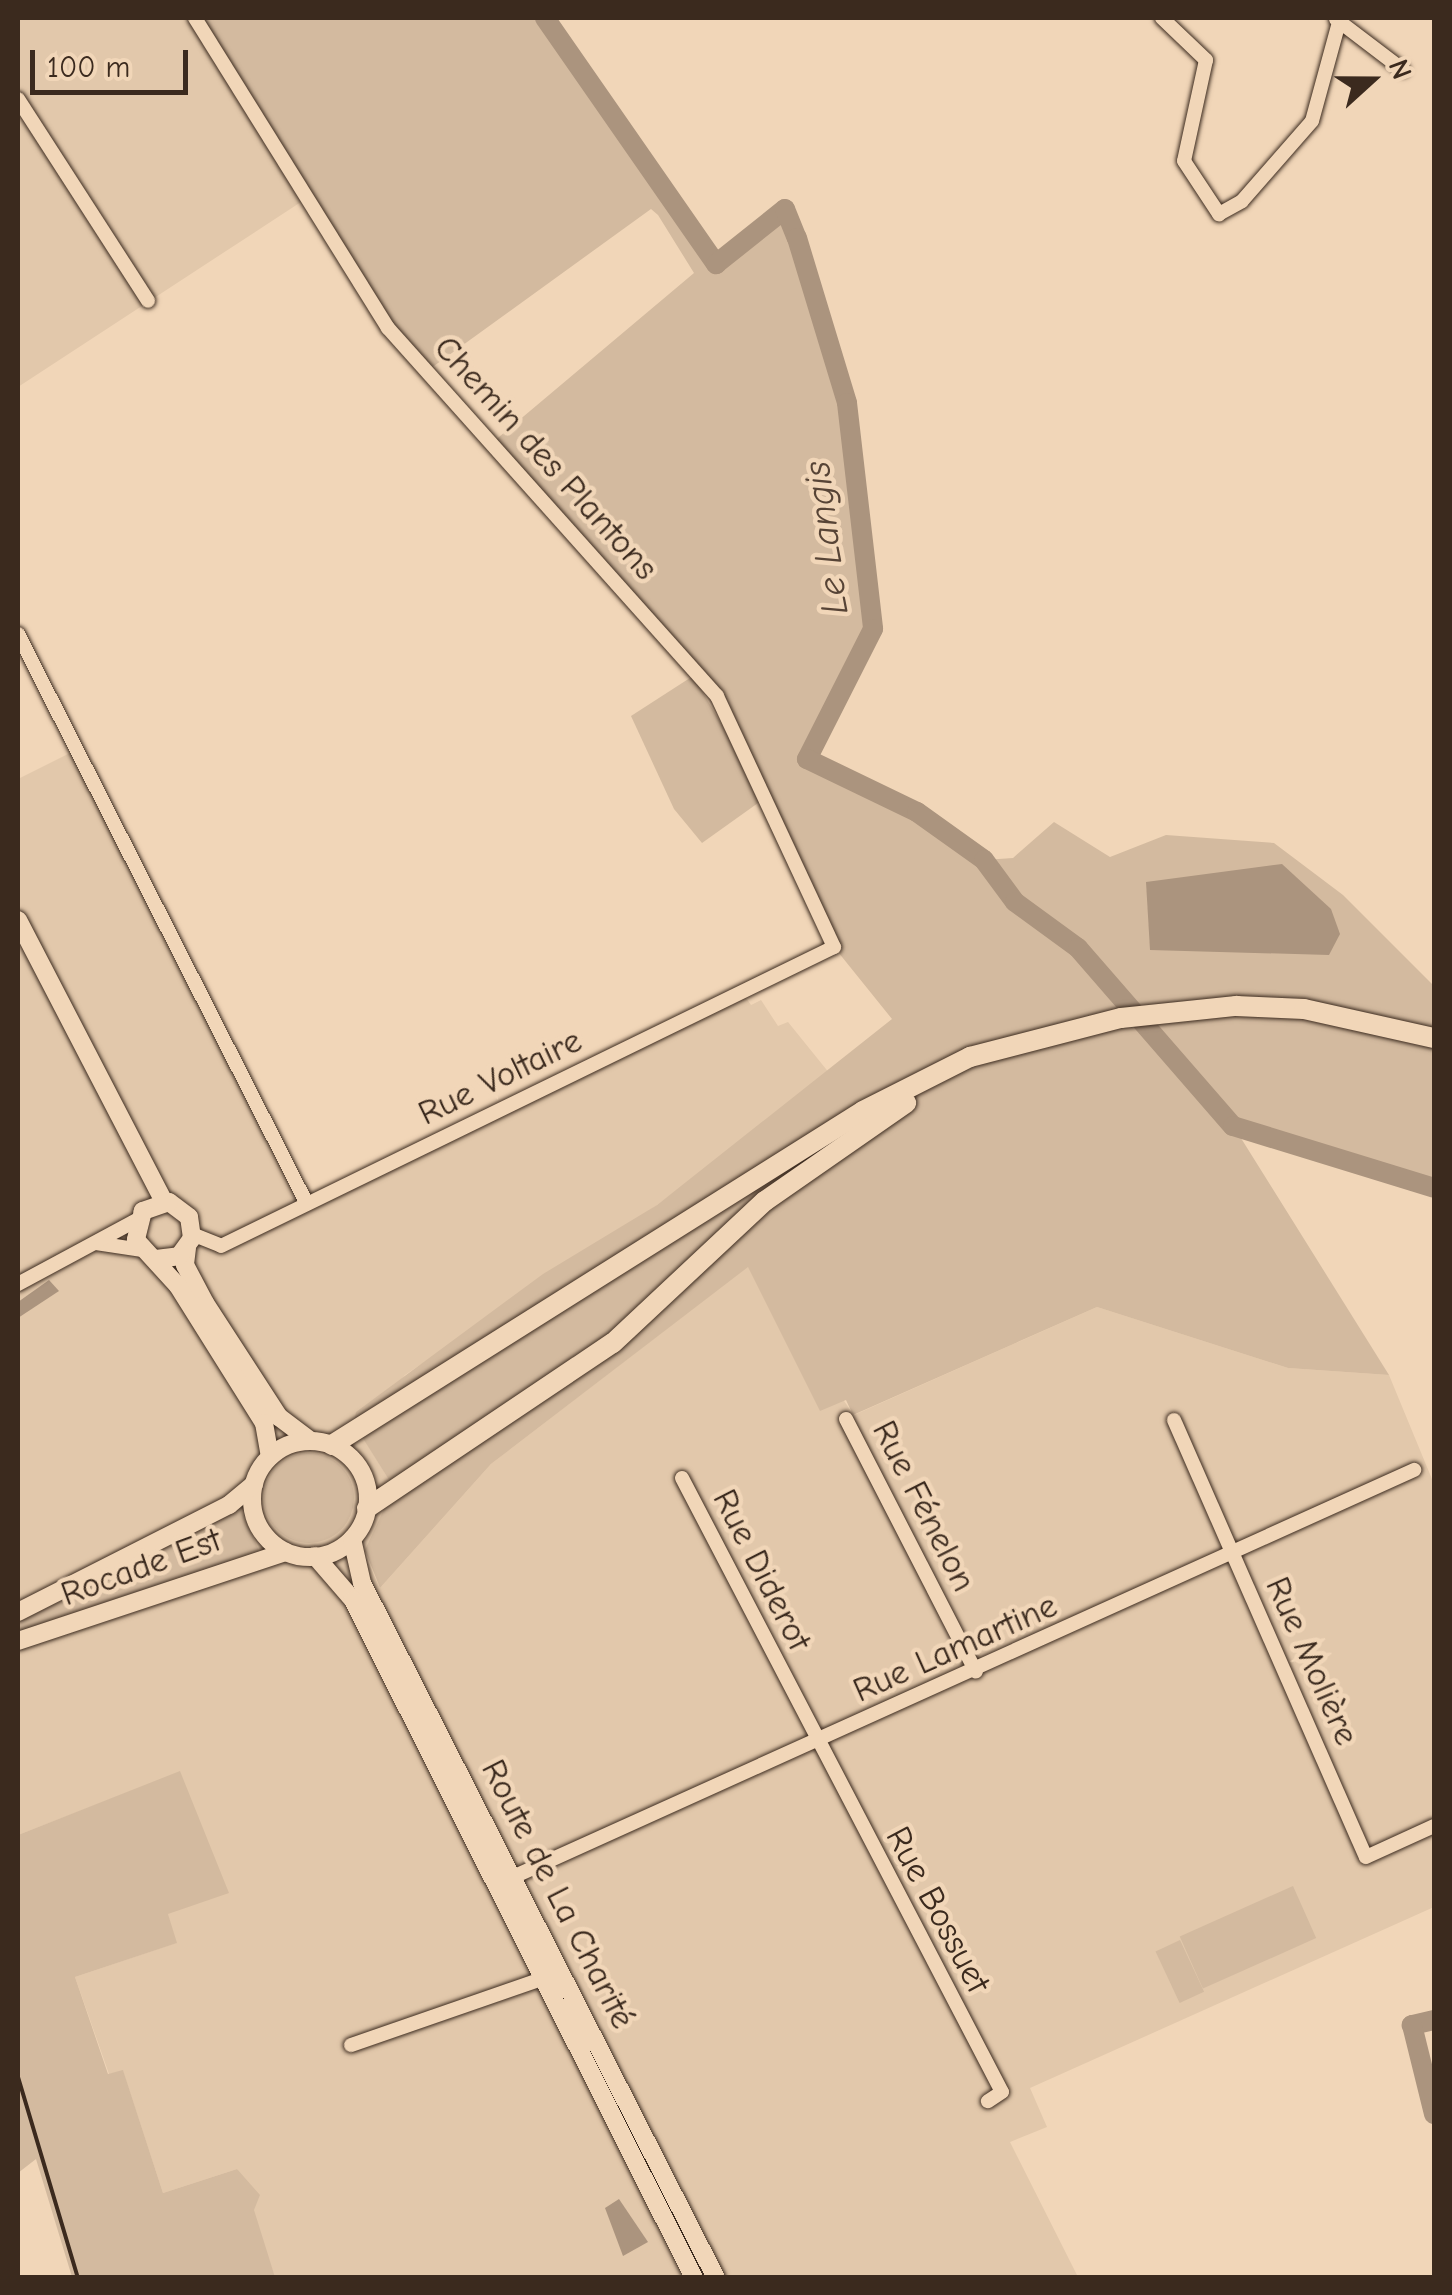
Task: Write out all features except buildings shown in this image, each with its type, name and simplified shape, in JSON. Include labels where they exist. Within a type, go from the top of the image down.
[{"type":"highway","points":[[332,1445],[863,1111],[1013,1044],[1121,1018],[1164,1012],[1304,1009],[1434,1038]]},
{"type":"highway","points":[[367,1508],[613,1343],[820,1158],[1013,1044]]},
{"type":"main road","points":[[18,920],[138,1158],[164,1202],[184,1210],[198,1292],[278,1417],[310,1440],[332,1445],[360,1470],[367,1508],[352,1539],[316,1556],[286,1552],[254,1516],[254,1484],[270,1456],[310,1440]]},
{"type":"main road","points":[[138,1158],[141,1214],[149,1254],[264,1424],[270,1456]]},
{"type":"main road","points":[[141,1214],[164,1202]]},
{"type":"main road","points":[[149,1254],[190,1241]]},
{"type":"main road","name":"Rocade Est","points":[[18,1612],[229,1505],[254,1484]]},
{"type":"main road","name":"Route de La Charité","points":[[352,1539],[362,1582],[716,2278]]},
{"type":"main road","name":"Rocade Est","points":[[18,1641],[286,1552]]},
{"type":"main road","name":"Route de La Charité","points":[[316,1556],[353,1600],[694,2278]]},
{"type":"street","name":"Chemin des Plantons","points":[[195,18],[388,328],[716,696],[834,947]]},
{"type":"street","points":[[1162,18],[1206,60],[1184,161],[1219,214],[1242,201],[1312,120],[1337,20],[1403,70]]},
{"type":"street","points":[[18,100],[148,302]]},
{"type":"street","points":[[18,135],[34,124]]},
{"type":"street","points":[[18,634],[307,1204]]},
{"type":"street","name":"Rue Voltaire","points":[[190,1241],[221,1246],[834,947]]},
{"type":"street","points":[[18,1284],[141,1214]]},
{"type":"street","points":[[91,1241],[149,1254]]},
{"type":"street","name":"Rue Fénelon","points":[[846,1420],[976,1672]]},
{"type":"street","name":"Rue Molière","points":[[1174,1420],[1366,1857],[1434,1826]]},
{"type":"street","name":"Rue Lamartine","points":[[513,1876],[976,1672],[1414,1470]]},
{"type":"street","name":"Rue Diderot","points":[[682,1478],[815,1742]]},
{"type":"street","name":"Rue Bossuet","points":[[815,1742],[1002,2092],[988,2100]]},
{"type":"street","points":[[351,2045],[545,1978]]},
{"type":"shaded area","points":[[18,18],[195,18],[304,200],[18,387]]},
{"type":"shaded area","points":[[195,18],[545,18],[715,263],[785,209],[847,404],[873,629],[807,759],[917,812],[984,860],[1013,858],[1054,822],[1110,857],[1166,835],[1274,843],[1343,895],[1434,986],[1434,1188],[1234,1127],[1389,1375],[1288,1368],[1097,1307],[853,1415],[846,1400],[820,1411],[748,1267],[491,1464],[380,1588],[365,1550],[394,1488],[354,1424],[356,1412],[543,1274],[657,1205],[892,1019],[834,947],[730,716],[493,442],[694,273],[658,215],[651,209],[427,371],[388,328]]},
{"type":"shaded area","points":[[693,676],[765,798],[702,843],[674,809],[631,716]]},
{"type":"shaded area","points":[[76,750],[312,1201],[742,992],[751,1005],[761,1000],[778,1026],[788,1022],[830,1074],[657,1205],[405,1375],[359,1431],[394,1488],[365,1556],[380,1588],[491,1464],[748,1266],[854,1415],[1097,1307],[1288,1368],[1389,1375],[1434,1484],[1434,1907],[1030,2088],[1047,2127],[1010,2142],[1078,2277],[275,2277],[237,2169],[163,2193],[123,2071],[109,2074],[75,1977],[176,1943],[168,1915],[180,1772],[18,1835],[18,779]]},
{"type":"shaded area","points":[[1282,864],[1331,909],[1340,934],[1329,955],[1150,950],[1146,882]]},
{"type":"shaded area","points":[[49,1280],[59,1291],[18,1318],[18,1302]]},
{"type":"shaded area","points":[[309,1453],[326,1456],[341,1466],[351,1481],[351,1515],[341,1530],[326,1540],[309,1543],[292,1540],[277,1530],[267,1515],[264,1498],[267,1481],[277,1466],[292,1456]]},
{"type":"shaded area","points":[[239,1506],[260,1553],[18,1637],[18,1617]]},
{"type":"shaded area","points":[[180,1771],[229,1893],[168,1914],[177,1943],[75,1977],[108,2074],[123,2070],[163,2193],[237,2169],[260,2195],[254,2210],[275,2277],[72,2277],[36,2159],[18,2173],[18,1835]]},
{"type":"shaded area","points":[[1293,1886],[1316,1938],[1203,1989],[1180,1936]]},
{"type":"shaded area","points":[[1180,1940],[1204,1992],[1180,2003],[1156,1951]]},
{"type":"shaded area","points":[[619,2199],[648,2242],[623,2256],[605,2208]]},
{"type":"waterway","name":"Le Langis","points":[[545,18],[716,264],[785,209],[797,238],[847,403],[873,629],[807,759],[917,812],[984,860],[1015,902],[1078,948],[1233,1126],[1434,1188]]},
{"type":"waterway","name":"Le Langis","points":[[1434,2020],[1412,2025],[1434,2114]]},
{"type":"railway","points":[[18,2077],[78,2278]]}]
